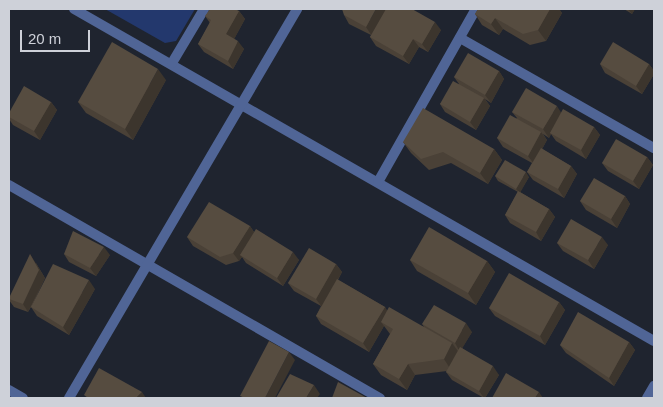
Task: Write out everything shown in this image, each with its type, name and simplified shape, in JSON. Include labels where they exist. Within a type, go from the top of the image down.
[{"type":"street","points":[[74,9],[243,103],[654,341]]},
{"type":"street","points":[[172,63],[204,9]]},
{"type":"street","points":[[68,398],[297,9]]},
{"type":"street","points":[[378,182],[476,9]]},
{"type":"street","points":[[460,38],[654,148]]},
{"type":"street","points":[[9,185],[380,398]]},
{"type":"street","points":[[647,398],[654,386]]},
{"type":"street","points":[[9,390],[23,398]]},
{"type":"shaded area","points":[[105,9],[195,9],[176,41],[165,43]]},
{"type":"building","points":[[210,9],[235,9],[239,11],[226,34],[238,41],[228,61],[198,44],[211,20],[205,16]]},
{"type":"building","points":[[342,9],[376,9],[366,27],[344,15]]},
{"type":"building","points":[[386,9],[412,9],[435,22],[422,44],[413,39],[403,56],[370,37]]},
{"type":"building","points":[[478,9],[550,9],[538,30],[523,34],[495,18],[491,24],[475,14]]},
{"type":"building","points":[[112,42],[158,69],[125,129],[78,102]]},
{"type":"building","points":[[613,42],[649,64],[636,86],[600,64]]},
{"type":"building","points":[[468,53],[499,71],[485,95],[454,77]]},
{"type":"building","points":[[453,81],[484,98],[470,122],[440,104]]},
{"type":"building","points":[[24,86],[51,102],[34,131],[9,117],[9,113]]},
{"type":"building","points":[[526,88],[557,106],[543,129],[512,112]]},
{"type":"building","points":[[423,108],[494,149],[480,173],[443,152],[421,159],[403,142]]},
{"type":"building","points":[[563,109],[594,127],[581,150],[550,133]]},
{"type":"building","points":[[510,115],[541,132],[528,156],[497,138]]},
{"type":"building","points":[[616,139],[647,157],[633,181],[602,163]]},
{"type":"building","points":[[541,148],[571,166],[558,189],[527,172]]},
{"type":"building","points":[[505,160],[526,172],[516,189],[495,176]]},
{"type":"building","points":[[594,178],[625,196],[611,219],[580,201]]},
{"type":"building","points":[[518,191],[549,209],[536,232],[505,215]]},
{"type":"building","points":[[209,202],[250,226],[233,253],[220,257],[187,237]]},
{"type":"building","points":[[571,219],[602,237],[588,260],[557,243]]},
{"type":"building","points":[[429,227],[487,261],[468,293],[410,260]]},
{"type":"building","points":[[256,229],[293,252],[277,278],[240,255]]},
{"type":"building","points":[[73,231],[104,247],[90,268],[64,254]]},
{"type":"building","points":[[309,248],[336,264],[316,299],[288,283]]},
{"type":"building","points":[[30,254],[39,270],[23,304],[9,298]]},
{"type":"building","points":[[53,264],[89,280],[63,327],[31,307]]},
{"type":"building","points":[[509,273],[559,302],[540,336],[489,308]]},
{"type":"building","points":[[337,279],[385,307],[363,343],[316,316]]},
{"type":"building","points":[[434,305],[466,323],[455,343],[422,324]]},
{"type":"building","points":[[389,307],[452,343],[444,359],[408,364],[399,379],[373,364],[393,329],[381,322]]},
{"type":"building","points":[[578,312],[629,342],[609,378],[560,345]]},
{"type":"building","points":[[269,341],[289,352],[265,398],[245,398],[240,396]]},
{"type":"building","points":[[460,347],[493,366],[479,391],[446,372]]},
{"type":"building","points":[[99,368],[142,392],[136,398],[88,398],[84,395]]},
{"type":"building","points":[[506,373],[539,392],[535,398],[492,398]]},
{"type":"building","points":[[290,374],[314,385],[306,398],[276,398]]},
{"type":"building","points":[[338,382],[367,398],[332,398]]}]
